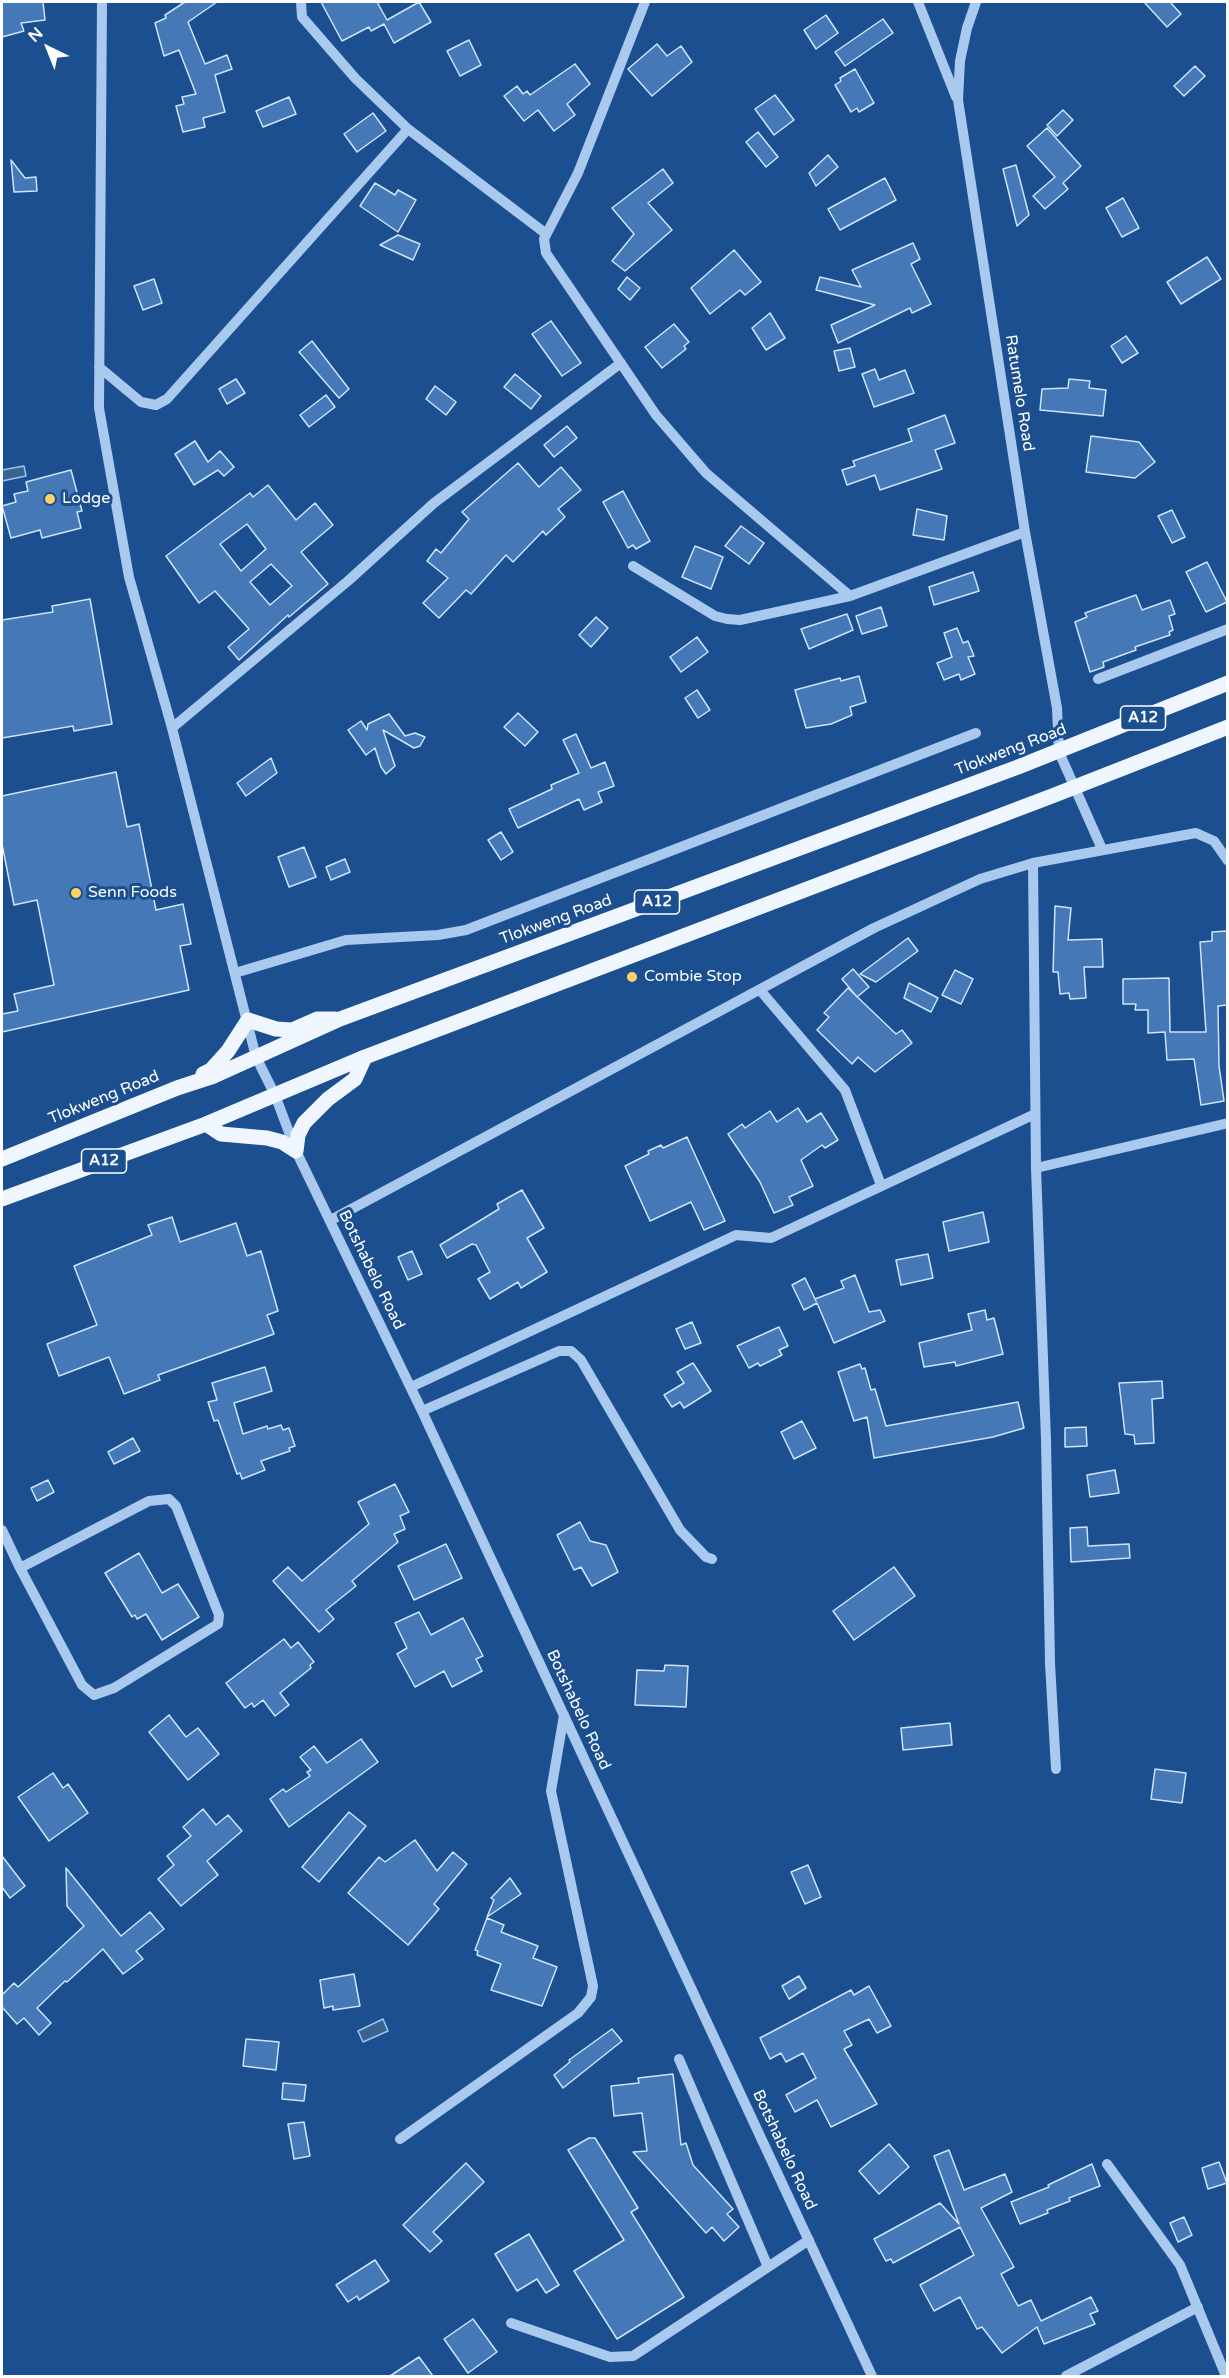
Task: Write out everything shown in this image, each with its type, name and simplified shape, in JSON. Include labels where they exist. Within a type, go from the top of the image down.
[{"type":"main road","name":"Tlokweng Road","points":[[2,1159],[177,1088],[214,1076],[340,1019],[1059,752],[1227,683]]},
{"type":"main road","name":"A12","points":[[2,1199],[206,1124],[365,1057],[1074,788],[1227,727]]},
{"type":"main road","points":[[177,1088],[211,1070],[237,1040],[248,1020],[276,1029],[292,1030],[317,1019],[340,1019]]},
{"type":"main road","points":[[206,1124],[221,1134],[267,1138],[282,1142],[296,1151],[298,1135],[304,1123],[328,1099],[355,1079],[365,1057]]},
{"type":"street","name":"Botshabelo Road","points":[[102,2],[99,408],[129,577],[172,728],[256,1057],[275,1095],[296,1151],[422,1410],[872,2376]]},
{"type":"street","points":[[301,2],[302,17],[355,78],[408,129],[545,234]]},
{"type":"street","points":[[645,2],[578,173],[545,234],[546,253],[656,415],[706,473],[850,596]]},
{"type":"street","points":[[918,2],[958,100]]},
{"type":"street","name":"Ratumelo Road","points":[[976,2],[967,28],[960,62],[958,100],[1025,532],[1057,708],[1059,752],[1102,849]]},
{"type":"street","points":[[99,367],[141,402],[156,405],[167,399],[408,129]]},
{"type":"street","points":[[172,728],[348,581],[434,503],[621,363]]},
{"type":"street","points":[[633,566],[715,616],[740,620],[850,596],[1025,532]]},
{"type":"street","points":[[1098,679],[1227,629]]},
{"type":"street","points":[[235,973],[346,940],[438,935],[466,930],[976,733]]},
{"type":"street","points":[[331,1220],[874,928],[980,879],[1033,863],[1196,833],[1214,841],[1227,861]]},
{"type":"street","points":[[1033,863],[1036,1168],[1050,1663],[1056,1769]]},
{"type":"street","points":[[760,990],[845,1090],[880,1185]]},
{"type":"street","points":[[411,1387],[736,1235],[771,1238],[1035,1114]]},
{"type":"street","points":[[1036,1168],[1227,1124]]},
{"type":"street","points":[[422,1410],[559,1351],[571,1351],[581,1360],[680,1530],[706,1557],[712,1559]]},
{"type":"street","points":[[2,1530],[20,1568],[82,1685],[94,1695],[114,1688],[218,1623],[219,1615],[176,1506],[169,1499],[148,1501],[20,1568]]},
{"type":"street","points":[[400,2139],[578,2013],[591,1997],[593,1986],[551,1791],[564,1715]]},
{"type":"street","points":[[679,2059],[768,2267]]},
{"type":"street","points":[[1107,2164],[1180,2265],[1226,2376]]},
{"type":"street","points":[[511,2323],[610,2357],[633,2356],[809,2240]]},
{"type":"street","points":[[1066,2376],[1198,2307]]},
{"type":"water","points":[[24,466],[26,476],[2,481],[2,470]]},
{"type":"water","points":[[383,2019],[388,2031],[363,2042],[358,2031]]},
{"type":"building","points":[[2,2],[43,2],[45,20],[21,23],[24,31],[2,37]]},
{"type":"building","points":[[185,2],[217,2],[188,22],[205,64],[227,55],[232,69],[215,75],[225,112],[203,118],[205,127],[183,132],[176,106],[184,104],[182,97],[196,94],[179,50],[164,56],[155,23],[166,18],[165,15]]},
{"type":"building","points":[[321,2],[377,2],[387,20],[419,2],[431,22],[394,43],[384,24],[371,31],[369,27],[342,41]]},
{"type":"building","points":[[1144,2],[1170,2],[1181,14],[1167,27]]},
{"type":"building","points":[[826,15],[838,33],[816,49],[804,30]]},
{"type":"building","points":[[883,19],[893,33],[845,66],[835,52]]},
{"type":"building","points":[[469,40],[481,65],[460,76],[447,51]]},
{"type":"building","points":[[657,44],[667,56],[681,46],[692,62],[652,96],[628,69]]},
{"type":"building","points":[[575,64],[590,84],[567,104],[575,115],[554,131],[538,110],[524,121],[504,96],[517,86],[523,94],[527,91],[530,95]]},
{"type":"building","points":[[1195,66],[1205,76],[1184,96],[1174,86]]},
{"type":"building","points":[[855,69],[874,103],[859,112],[857,108],[851,112],[835,85],[841,81],[840,78]]},
{"type":"building","points":[[775,95],[794,120],[774,135],[755,109]]},
{"type":"building","points":[[289,97],[296,114],[263,127],[256,111]]},
{"type":"building","points":[[1063,110],[1073,120],[1057,136],[1047,125]]},
{"type":"building","points":[[373,113],[386,131],[357,152],[344,134]]},
{"type":"building","points":[[1047,128],[1081,166],[1063,183],[1068,189],[1045,209],[1033,196],[1055,177],[1027,146]]},
{"type":"building","points":[[758,132],[778,157],[766,167],[746,142]]},
{"type":"building","points":[[828,155],[838,167],[816,186],[809,173]]},
{"type":"building","points":[[11,160],[25,178],[36,177],[37,191],[14,192]]},
{"type":"building","points":[[1016,165],[1029,215],[1017,226],[1003,169]]},
{"type":"building","points":[[663,169],[673,183],[648,203],[672,230],[625,271],[612,261],[634,234],[612,208]]},
{"type":"building","points":[[885,178],[896,200],[840,230],[828,209]]},
{"type":"building","points":[[375,183],[395,195],[398,190],[416,200],[398,232],[360,206]]},
{"type":"building","points":[[1123,198],[1139,228],[1122,237],[1106,208]]},
{"type":"building","points":[[398,235],[420,244],[413,260],[380,245]]},
{"type":"building","points":[[913,243],[920,259],[911,264],[931,304],[912,313],[910,308],[838,343],[831,325],[875,305],[816,290],[820,277],[861,287],[852,270]]},
{"type":"building","points":[[734,250],[761,282],[745,295],[740,290],[710,314],[691,288]]},
{"type":"building","points":[[1207,257],[1221,279],[1181,304],[1167,282]]},
{"type":"building","points":[[627,277],[640,288],[630,300],[618,289]]},
{"type":"building","points":[[154,279],[162,303],[143,310],[134,286]]},
{"type":"building","points":[[770,313],[785,338],[766,350],[752,328]]},
{"type":"building","points":[[551,321],[581,363],[562,376],[532,334]]},
{"type":"building","points":[[674,324],[689,342],[684,346],[686,349],[662,368],[645,347]]},
{"type":"building","points":[[1126,336],[1138,353],[1122,363],[1111,346]]},
{"type":"building","points":[[312,341],[349,389],[339,398],[299,352]]},
{"type":"building","points":[[850,348],[855,367],[839,371],[834,351]]},
{"type":"building","points":[[875,369],[879,380],[905,370],[914,393],[874,407],[862,374]]},
{"type":"building","points":[[515,374],[541,396],[531,409],[504,387]]},
{"type":"building","points":[[236,379],[245,393],[227,404],[219,389]]},
{"type":"building","points":[[1069,379],[1090,381],[1089,388],[1106,390],[1103,416],[1040,410],[1042,389],[1068,388]]},
{"type":"building","points":[[435,386],[456,402],[446,415],[426,399]]},
{"type":"building","points":[[326,395],[335,407],[309,427],[300,415]]},
{"type":"building","points":[[945,415],[955,443],[935,450],[942,469],[880,490],[875,475],[847,485],[842,470],[855,466],[853,461],[912,441],[908,429]]},
{"type":"building","points":[[567,426],[577,438],[554,457],[544,445]]},
{"type":"building","points":[[1091,436],[1139,442],[1155,462],[1135,478],[1086,472]]},
{"type":"building","points":[[195,441],[208,462],[220,451],[234,467],[224,476],[218,470],[194,485],[175,454]]},
{"type":"building","points":[[518,463],[539,487],[561,467],[581,490],[558,509],[565,517],[546,535],[543,531],[513,562],[506,555],[471,594],[466,590],[439,618],[423,603],[448,578],[427,561],[436,549],[441,553],[469,519],[462,512]]},
{"type":"building","points":[[71,470],[82,511],[77,512],[81,528],[42,538],[40,530],[11,538],[2,506],[16,502],[14,494],[28,491],[26,482]]},
{"type":"building","points":[[268,485],[296,520],[315,503],[333,525],[301,552],[328,584],[289,617],[288,615],[239,660],[228,647],[249,629],[215,591],[199,603],[166,556],[250,493],[253,497]],"holes":[[[247,524],[266,549],[241,571],[220,544]],[[271,564],[292,586],[270,605],[250,582]]]},
{"type":"building","points":[[623,491],[650,541],[636,549],[633,545],[628,548],[603,502]]},
{"type":"building","points":[[917,509],[947,516],[944,540],[913,535]]},
{"type":"building","points":[[1172,510],[1185,537],[1172,543],[1158,516]]},
{"type":"building","points":[[741,526],[764,543],[749,564],[725,546]]},
{"type":"building","points":[[695,546],[723,557],[711,589],[682,577]]},
{"type":"building","points":[[1207,562],[1227,602],[1206,612],[1186,572]]},
{"type":"building","points":[[973,572],[979,591],[934,605],[929,587]]},
{"type":"building","points":[[1136,595],[1142,610],[1170,600],[1175,614],[1169,616],[1173,630],[1169,632],[1170,635],[1135,647],[1136,650],[1103,662],[1104,667],[1090,672],[1075,622],[1087,617],[1085,613]]},
{"type":"building","points":[[90,599],[112,724],[74,731],[73,726],[2,738],[2,620],[53,612],[52,606]]},
{"type":"building","points":[[881,607],[887,626],[862,634],[856,616]]},
{"type":"building","points":[[847,614],[853,630],[809,649],[801,629]]},
{"type":"building","points":[[596,617],[608,628],[591,647],[579,635]]},
{"type":"building","points":[[957,628],[963,643],[968,641],[974,656],[968,657],[975,674],[961,680],[959,674],[944,680],[937,663],[952,657],[944,633]]},
{"type":"building","points":[[697,637],[708,652],[681,672],[670,657]]},
{"type":"building","points":[[859,676],[866,702],[850,707],[852,715],[831,724],[806,728],[795,690],[840,678],[841,681]]},
{"type":"building","points":[[697,690],[710,710],[698,718],[685,698]]},
{"type":"building","points":[[518,713],[538,732],[525,746],[504,727]]},
{"type":"building","points":[[389,714],[405,736],[415,733],[425,737],[420,746],[414,748],[383,730],[395,766],[386,774],[381,767],[375,748],[366,755],[348,730],[361,721],[367,730],[368,724]]},
{"type":"building","points":[[576,734],[591,768],[605,762],[614,786],[598,792],[602,802],[584,810],[579,799],[518,828],[509,809],[552,789],[551,785],[579,773],[563,740]]},
{"type":"building","points":[[271,758],[277,773],[246,796],[237,783]]},
{"type":"building","name":"Senn Foods","points":[[116,772],[127,827],[139,824],[156,910],[183,904],[191,944],[180,946],[189,990],[2,1032],[2,1014],[18,1011],[14,994],[54,985],[37,900],[14,905],[2,844],[2,796]]},
{"type":"building","points":[[501,832],[513,852],[501,860],[488,840]]},
{"type":"building","points":[[304,847],[316,877],[289,887],[278,857]]},
{"type":"building","points":[[345,859],[350,872],[331,880],[326,867]]},
{"type":"building","points":[[1055,906],[1071,908],[1068,940],[1102,939],[1103,967],[1084,967],[1086,998],[1070,999],[1069,993],[1060,994],[1058,972],[1053,972]]},
{"type":"building","points":[[1227,931],[1227,1005],[1218,1006],[1219,1066],[1224,1101],[1201,1105],[1194,1059],[1167,1060],[1165,1032],[1148,1033],[1148,1010],[1135,1010],[1136,1004],[1123,1004],[1123,979],[1169,978],[1170,1032],[1206,1032],[1200,942],[1212,941],[1212,932]]},
{"type":"building","points":[[908,938],[918,951],[876,982],[860,974]]},
{"type":"building","points":[[853,969],[869,987],[857,997],[842,979]]},
{"type":"building","points":[[955,970],[973,979],[961,1004],[942,995]]},
{"type":"building","points":[[909,983],[938,998],[931,1012],[904,998]]},
{"type":"building","points":[[848,988],[896,1034],[902,1030],[912,1043],[875,1072],[858,1057],[852,1064],[817,1030],[829,1017],[824,1013]]},
{"type":"building","points":[[798,1108],[807,1122],[821,1113],[838,1140],[825,1148],[822,1145],[801,1160],[813,1186],[789,1197],[793,1205],[774,1213],[760,1182],[728,1134],[742,1124],[745,1128],[770,1111],[777,1122]]},
{"type":"building","points":[[687,1137],[725,1221],[704,1230],[691,1202],[650,1221],[625,1166],[649,1154],[648,1151],[661,1145],[663,1148]]},
{"type":"building","points":[[522,1190],[544,1228],[527,1238],[547,1272],[521,1288],[518,1282],[490,1299],[478,1279],[490,1272],[476,1245],[472,1244],[447,1258],[440,1245],[499,1209],[497,1204]]},
{"type":"building","points":[[983,1212],[989,1242],[949,1251],[943,1222]]},
{"type":"building","points":[[172,1217],[180,1242],[236,1223],[247,1256],[261,1251],[278,1311],[267,1315],[274,1334],[158,1375],[160,1380],[124,1394],[109,1357],[59,1376],[47,1344],[97,1325],[74,1266],[152,1235],[148,1225]]},
{"type":"building","points":[[412,1251],[422,1274],[408,1280],[398,1257]]},
{"type":"building","points":[[928,1254],[933,1278],[901,1285],[896,1260]]},
{"type":"building","points":[[855,1275],[869,1312],[880,1310],[885,1321],[834,1343],[817,1303],[804,1310],[792,1285],[805,1278],[815,1299],[844,1288],[841,1281]]},
{"type":"building","points":[[985,1310],[987,1320],[994,1318],[1003,1354],[956,1366],[955,1362],[924,1367],[919,1343],[972,1330],[968,1314]]},
{"type":"building","points":[[692,1322],[701,1343],[685,1349],[676,1329]]},
{"type":"building","points":[[779,1327],[788,1346],[779,1350],[782,1355],[760,1366],[758,1363],[749,1368],[737,1346]]},
{"type":"building","points":[[693,1363],[711,1391],[684,1408],[680,1402],[672,1407],[664,1395],[684,1383],[677,1372]]},
{"type":"building","points":[[860,1364],[862,1369],[865,1368],[871,1390],[875,1389],[886,1426],[1018,1402],[1024,1428],[993,1437],[874,1458],[867,1417],[854,1421],[838,1372]]},
{"type":"building","points":[[265,1367],[272,1391],[234,1403],[243,1434],[267,1426],[268,1429],[281,1425],[283,1430],[289,1428],[295,1446],[289,1448],[290,1451],[261,1461],[265,1470],[242,1479],[240,1473],[237,1474],[218,1420],[214,1421],[208,1402],[217,1400],[212,1383]]},
{"type":"building","points":[[1162,1381],[1163,1398],[1152,1399],[1154,1443],[1135,1444],[1134,1435],[1125,1434],[1119,1383]]},
{"type":"building","points":[[802,1421],[816,1448],[794,1459],[781,1432]]},
{"type":"building","points":[[1086,1427],[1087,1446],[1065,1447],[1065,1428]]},
{"type":"building","points":[[133,1438],[140,1451],[114,1464],[108,1452]]},
{"type":"building","points":[[1115,1470],[1119,1493],[1090,1497],[1087,1475]]},
{"type":"building","points":[[48,1480],[54,1492],[37,1501],[31,1488]]},
{"type":"building","points":[[395,1484],[409,1512],[400,1516],[405,1529],[394,1534],[398,1542],[352,1581],[356,1586],[326,1610],[334,1619],[319,1632],[273,1581],[288,1567],[302,1581],[369,1524],[358,1502]]},
{"type":"building","points":[[580,1522],[590,1541],[606,1545],[618,1572],[592,1586],[581,1567],[574,1570],[557,1535]]},
{"type":"building","points":[[1087,1527],[1088,1546],[1129,1544],[1130,1558],[1071,1562],[1070,1528]]},
{"type":"building","points":[[446,1544],[462,1578],[414,1600],[398,1566]]},
{"type":"building","points":[[139,1553],[162,1593],[178,1584],[199,1617],[162,1640],[146,1614],[137,1619],[135,1615],[132,1617],[105,1573]]},
{"type":"building","points":[[894,1567],[915,1596],[854,1640],[833,1611]]},
{"type":"building","points":[[419,1612],[431,1635],[463,1618],[483,1656],[476,1659],[482,1671],[452,1687],[444,1671],[415,1687],[397,1654],[407,1648],[395,1623]]},
{"type":"building","points":[[284,1639],[291,1648],[298,1642],[314,1662],[310,1665],[311,1668],[280,1693],[289,1705],[275,1716],[263,1700],[254,1707],[252,1703],[245,1708],[226,1683]]},
{"type":"building","points":[[665,1665],[688,1666],[686,1707],[635,1705],[637,1670],[664,1671]]},
{"type":"building","points":[[169,1715],[186,1737],[198,1728],[219,1754],[188,1780],[149,1732]]},
{"type":"building","points":[[950,1723],[952,1745],[903,1750],[901,1728]]},
{"type":"building","points":[[361,1739],[378,1762],[289,1827],[270,1799],[283,1789],[286,1792],[310,1776],[307,1772],[311,1770],[300,1757],[314,1746],[327,1763]]},
{"type":"building","points":[[1155,1769],[1186,1773],[1182,1803],[1151,1799]]},
{"type":"building","points":[[53,1773],[63,1788],[68,1784],[88,1813],[49,1841],[18,1797]]},
{"type":"building","points":[[203,1809],[216,1825],[228,1815],[242,1831],[207,1861],[218,1875],[181,1906],[158,1879],[174,1865],[167,1856],[191,1836],[183,1827]]},
{"type":"building","points":[[349,1812],[366,1826],[319,1882],[302,1867]]},
{"type":"building","points":[[415,1840],[437,1871],[453,1852],[467,1864],[434,1904],[439,1909],[408,1945],[348,1893],[379,1857],[385,1862]]},
{"type":"building","points":[[2,1856],[25,1886],[10,1898],[2,1887]]},
{"type":"building","points":[[808,1865],[821,1897],[805,1904],[791,1872]]},
{"type":"building","points":[[66,1868],[121,1936],[150,1912],[164,1929],[136,1951],[143,1959],[123,1974],[103,1949],[67,1982],[65,1981],[37,2008],[51,2023],[39,2035],[24,2018],[17,2024],[2,2007],[2,1995],[14,1983],[18,1987],[84,1926],[67,1906]]},
{"type":"building","points":[[510,1878],[521,1894],[487,1917],[494,1900],[491,1898]]},
{"type":"building","points":[[487,1918],[504,1925],[501,1932],[538,1946],[533,1958],[557,1967],[542,2006],[491,1990],[501,1964],[477,1955],[478,1951],[475,1950]]},
{"type":"building","points":[[354,1974],[360,2006],[333,2010],[333,2006],[324,2008],[320,1980]]},
{"type":"building","points":[[799,1976],[806,1988],[789,1999],[782,1986]]},
{"type":"building","points":[[869,1986],[891,2026],[877,2033],[869,2019],[844,2031],[852,2045],[844,2049],[877,2104],[831,2127],[817,2100],[795,2112],[786,2095],[816,2078],[803,2053],[786,2062],[781,2053],[770,2059],[760,2038],[851,1990],[854,1995]]},
{"type":"building","points":[[612,2029],[622,2041],[563,2088],[554,2075],[570,2062],[569,2060]]},
{"type":"building","points":[[246,2039],[279,2042],[276,2070],[243,2066]]},
{"type":"building","points":[[673,2074],[681,2145],[686,2143],[693,2165],[733,2209],[727,2214],[739,2227],[724,2241],[712,2227],[706,2233],[633,2152],[647,2151],[642,2113],[614,2116],[611,2086],[639,2083],[638,2078]]},
{"type":"building","points":[[283,2083],[306,2085],[304,2101],[282,2099]]},
{"type":"building","points":[[304,2122],[310,2156],[294,2159],[288,2124]]},
{"type":"building","points":[[589,2138],[595,2138],[638,2208],[631,2212],[684,2297],[617,2339],[574,2271],[624,2240],[568,2150]]},
{"type":"building","points":[[889,2144],[909,2167],[879,2194],[859,2171]]},
{"type":"building","points":[[949,2150],[964,2190],[1005,2174],[1012,2192],[981,2208],[1014,2267],[1001,2274],[1018,2306],[1031,2300],[1041,2321],[1091,2297],[1098,2311],[1090,2314],[1095,2324],[1044,2344],[1037,2327],[1002,2353],[982,2327],[977,2329],[960,2297],[934,2311],[920,2285],[974,2255],[960,2227],[893,2263],[891,2259],[886,2261],[874,2239],[940,2203],[959,2224],[934,2156]]},
{"type":"building","points":[[1219,2162],[1227,2183],[1208,2189],[1202,2168]]},
{"type":"building","points":[[466,2163],[484,2182],[433,2232],[442,2241],[430,2252],[403,2225]]},
{"type":"building","points":[[1092,2164],[1100,2186],[1069,2198],[1070,2201],[1047,2210],[1048,2213],[1020,2224],[1011,2202],[1049,2187],[1048,2185]]},
{"type":"building","points":[[1184,2217],[1192,2235],[1178,2242],[1170,2223]]},
{"type":"building","points":[[529,2234],[559,2285],[546,2293],[537,2279],[517,2291],[495,2254]]},
{"type":"building","points":[[375,2260],[389,2281],[359,2300],[357,2296],[348,2302],[336,2285]]},
{"type":"building","points":[[473,2319],[497,2352],[468,2373],[444,2339]]},
{"type":"building","points":[[419,2357],[433,2376],[390,2376]]},
{"type":"place","name":"Lodge","points":[[50,499]]},
{"type":"place","name":"Senn Foods","points":[[76,893]]},
{"type":"place","name":"Combie Stop","points":[[632,977]]}]
